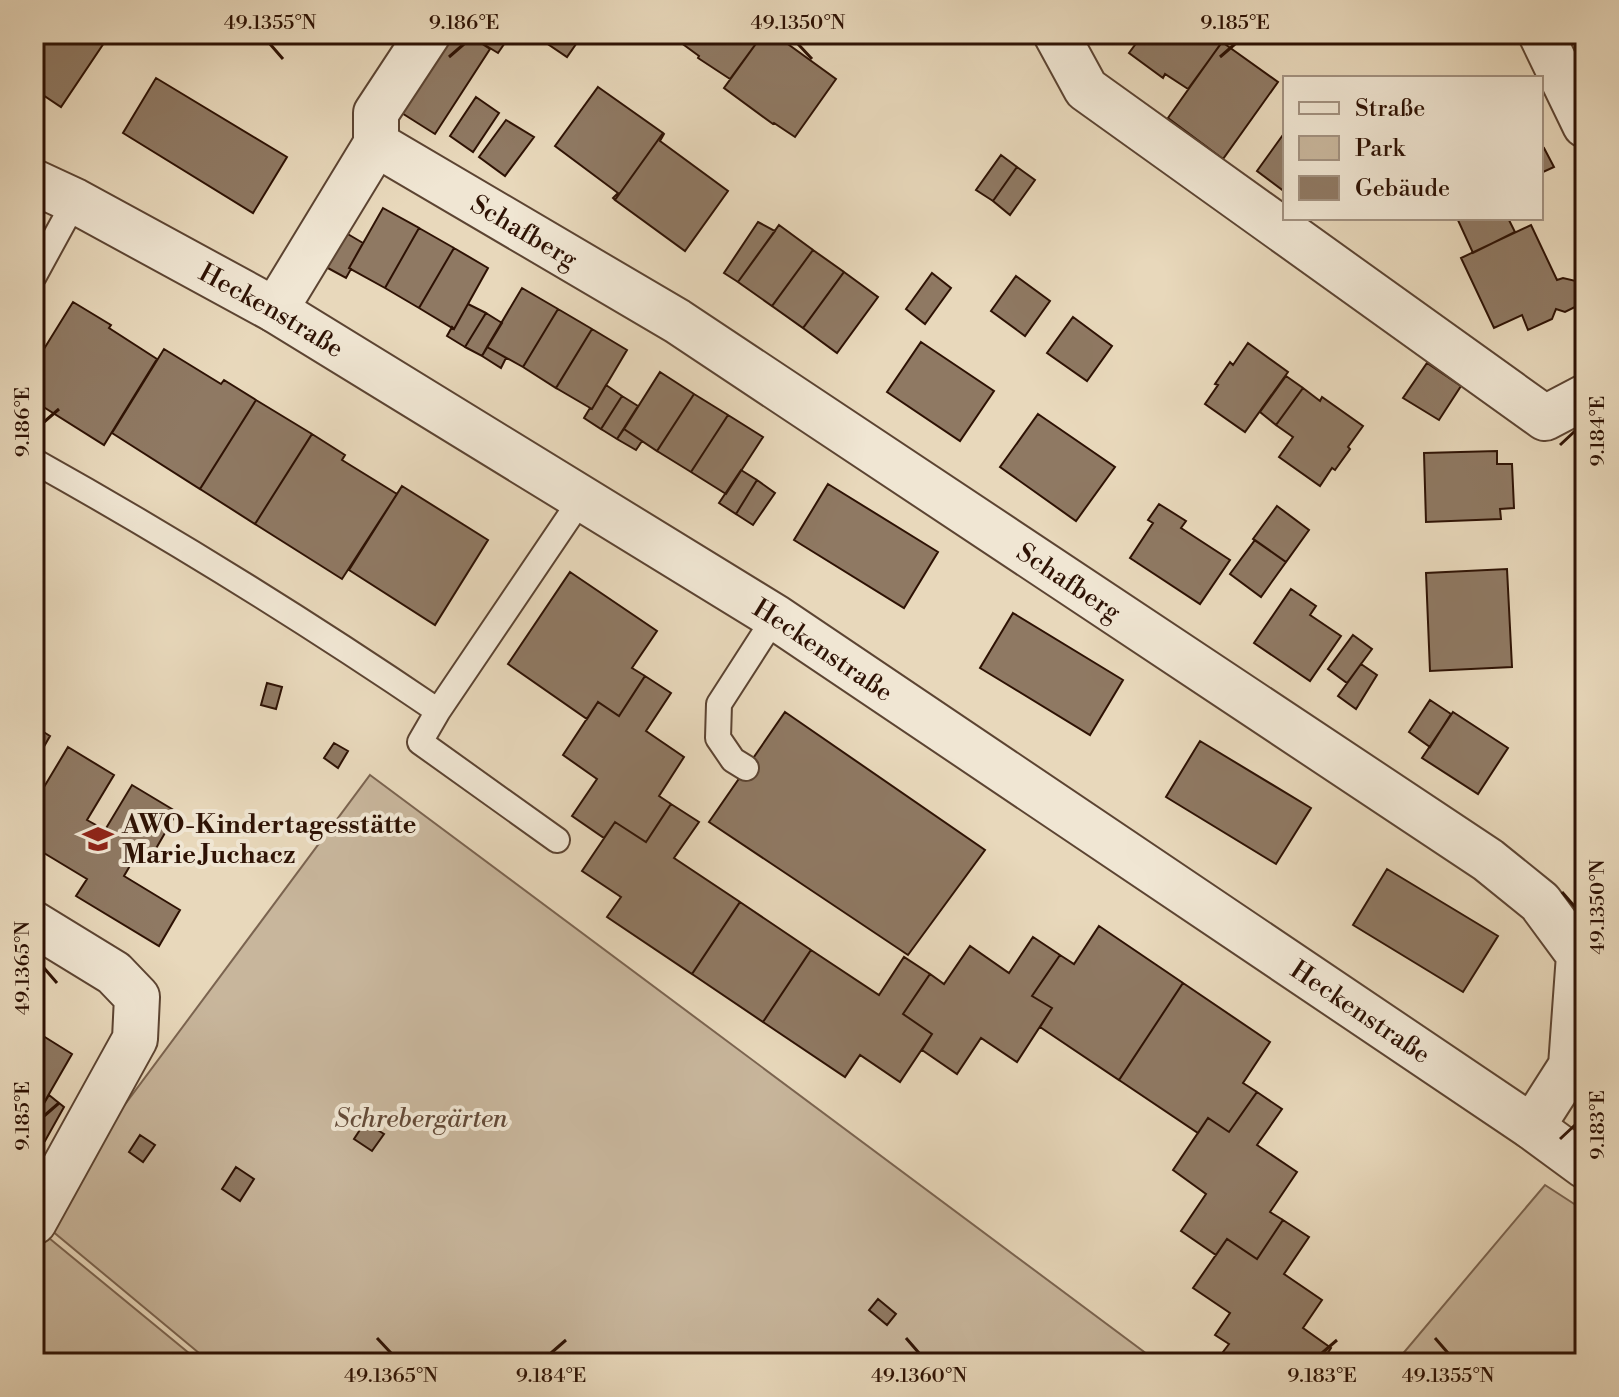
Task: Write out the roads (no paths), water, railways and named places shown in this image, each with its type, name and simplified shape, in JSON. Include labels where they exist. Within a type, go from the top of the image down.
[{"type":"street","points":[[275,310],[376,144],[376,113],[428,34]]},
{"type":"street","points":[[1056,34],[1086,89],[1545,418],[1585,397]]},
{"type":"street","points":[[1541,34],[1585,125]]},
{"type":"street","name":"Schafberg","points":[[376,144],[677,321],[1488,860],[1540,902],[1579,955],[1571,1066],[1532,1127]]},
{"type":"street","name":"Heckenstraße","points":[[34,182],[75,201],[275,310],[775,617],[1532,1127],[1585,1166]]},
{"type":"street","points":[[34,924],[114,973],[137,997],[135,1039],[34,1222]]},
{"type":"lane","points":[[34,276],[75,201]]},
{"type":"lane","points":[[34,461],[125,512],[268,600],[438,711]]},
{"type":"lane","points":[[557,840],[420,742],[582,498]]},
{"type":"lane","points":[[746,768],[733,760],[718,738],[719,704],[775,617]]},
{"type":"place","name":"AWO-Kindertagesstätte Marie Juchacz","points":[[98,839]]},
{"type":"park label","name":"Schrebergärten","points":[[421,1118]]}]
